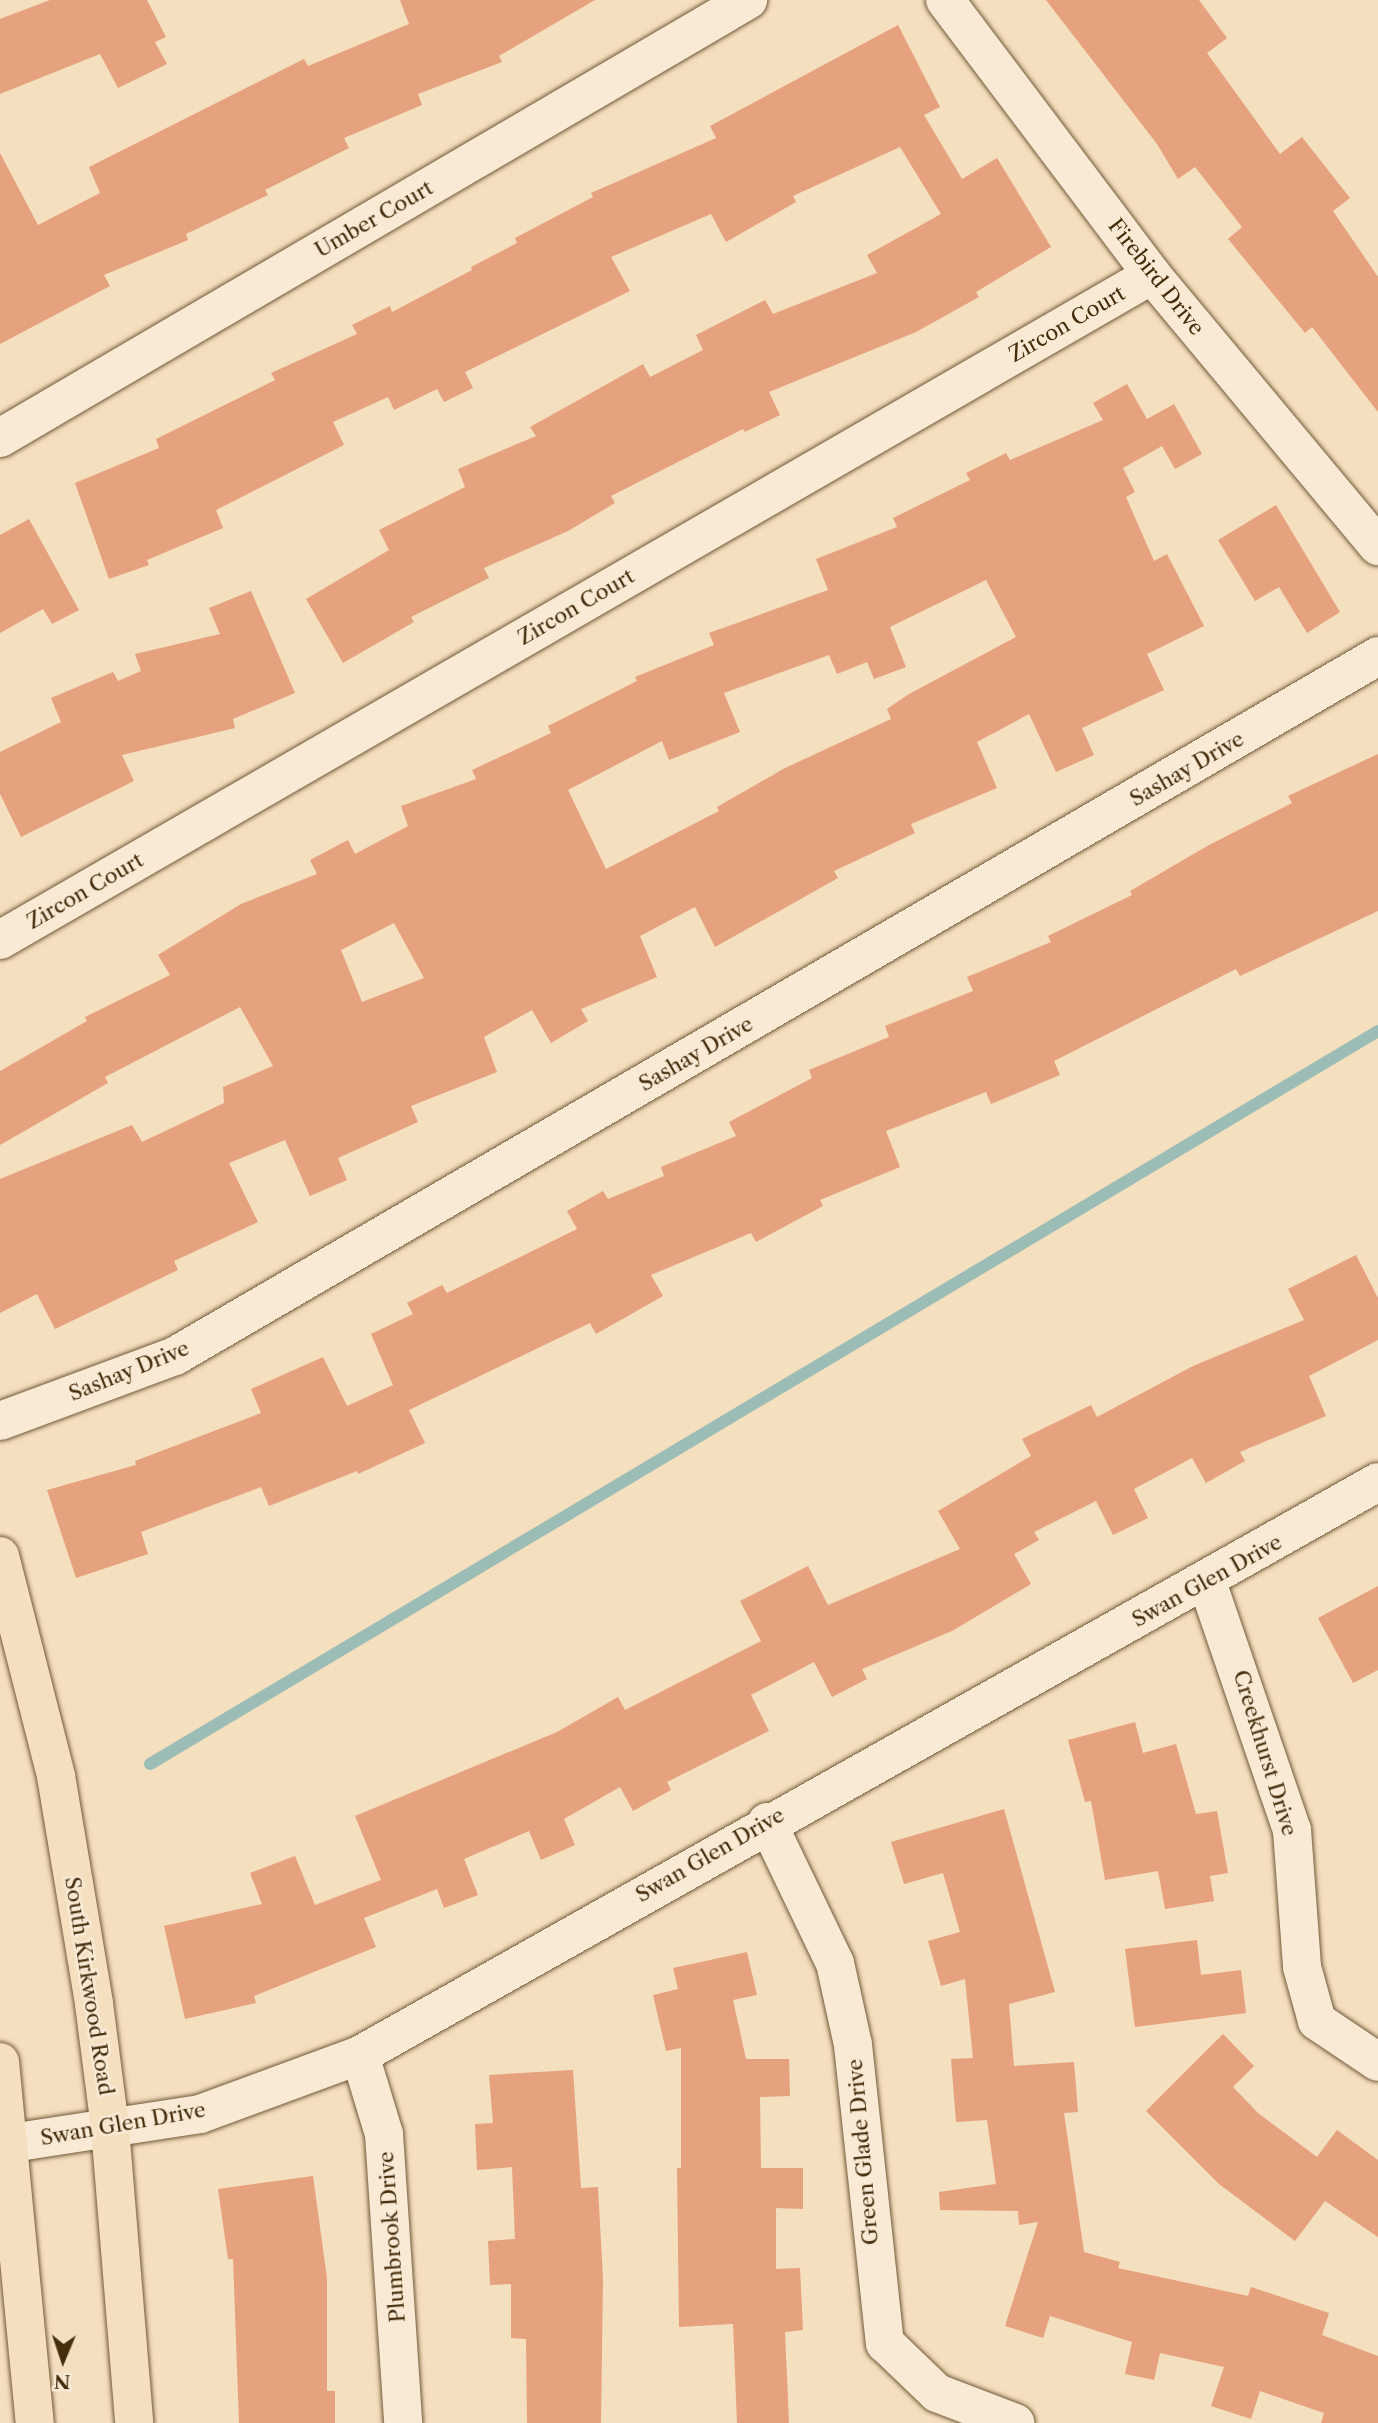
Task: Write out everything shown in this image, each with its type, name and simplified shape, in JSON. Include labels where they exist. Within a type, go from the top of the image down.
[{"type":"main road","name":"South Kirkwood Road","points":[[0,1556],[55,1776],[94,2004],[110,2128],[134,2423]]},
{"type":"main road","points":[[0,2062],[11,2143],[35,2423]]},
{"type":"street","name":"Umber Court","points":[[0,438],[748,0]]},
{"type":"street","name":"Firebird Drive","points":[[945,0],[1152,275],[1378,546]]},
{"type":"street","name":"Zircon Court","points":[[0,940],[1152,275]]},
{"type":"street","name":"Sashay Drive","points":[[0,1421],[175,1356],[1378,656]]},
{"type":"street","name":"Swan Glen Drive","points":[[11,2143],[200,2114],[360,2055],[767,1822],[1207,1582],[1378,1482]]},
{"type":"street","name":"Creekhurst Drive","points":[[1207,1582],[1292,1830],[1302,1967],[1317,2021],[1378,2062]]},
{"type":"street","name":"Green Glade Drive","points":[[767,1822],[835,1963],[853,2045],[885,2343],[937,2393],[1015,2423]]},
{"type":"street","name":"Plumbrook Drive","points":[[360,2055],[384,2134],[403,2423]]},
{"type":"building","points":[[50,0],[147,0],[166,37],[155,42],[167,64],[118,88],[100,54],[0,94],[0,19]]},
{"type":"building","points":[[400,0],[595,0],[499,56],[502,62],[418,94],[422,105],[344,138],[349,148],[265,190],[268,195],[186,234],[188,240],[104,275],[110,286],[0,344],[0,153],[38,225],[100,193],[89,167],[304,59],[308,66],[409,24]]},
{"type":"building","points":[[1046,0],[1199,0],[1227,38],[1207,53],[1280,154],[1302,137],[1350,198],[1333,211],[1378,277],[1378,412],[1312,327],[1305,333],[1228,239],[1242,227],[1195,167],[1178,179],[1157,144]]},
{"type":"building","points":[[898,25],[940,107],[924,115],[962,179],[997,158],[1051,247],[976,292],[979,297],[916,332],[769,392],[780,415],[745,432],[743,429],[611,496],[615,503],[568,531],[484,568],[489,578],[411,617],[414,622],[343,663],[306,599],[389,550],[379,530],[465,487],[458,469],[536,436],[530,427],[643,364],[650,377],[703,350],[696,335],[765,300],[773,314],[877,273],[867,255],[941,214],[900,147],[793,196],[796,202],[726,242],[711,214],[611,257],[630,291],[465,372],[473,388],[444,402],[437,389],[394,410],[388,397],[333,422],[344,445],[216,510],[223,528],[147,560],[149,565],[109,579],[75,483],[159,448],[156,439],[275,380],[271,373],[357,334],[352,325],[390,306],[392,312],[472,270],[471,267],[517,243],[515,238],[593,197],[591,193],[716,138],[710,126]]},
{"type":"building","points":[[1127,384],[1147,419],[1174,404],[1202,454],[1175,469],[1162,446],[1123,468],[1135,492],[1126,497],[1154,561],[1167,554],[1204,626],[1147,654],[1164,690],[1082,728],[1094,755],[1056,772],[1029,714],[977,742],[997,788],[911,824],[915,833],[834,871],[838,878],[715,947],[695,907],[640,936],[657,977],[581,1009],[588,1021],[551,1043],[532,1010],[484,1037],[497,1072],[411,1106],[418,1122],[338,1158],[347,1180],[310,1196],[285,1140],[229,1163],[258,1222],[174,1261],[178,1270],[55,1329],[37,1294],[0,1313],[0,1179],[132,1125],[142,1142],[224,1103],[223,1087],[273,1066],[240,1007],[105,1077],[108,1083],[0,1145],[0,1071],[87,1021],[85,1017],[170,975],[158,955],[241,904],[317,874],[310,860],[348,840],[355,854],[408,826],[401,806],[476,779],[472,770],[551,733],[548,726],[637,681],[635,677],[714,645],[709,633],[828,590],[816,559],[897,527],[893,518],[970,480],[966,473],[1006,453],[1010,460],[1103,420],[1093,403]],"holes":[[[986,580],[1016,637],[909,694],[887,709],[891,719],[785,768],[717,807],[719,811],[606,869],[568,790],[662,741],[669,760],[740,732],[724,693],[829,655],[837,674],[867,662],[874,679],[906,667],[890,627]],[[394,923],[424,978],[362,1002],[341,950]]]},
{"type":"building","points":[[1276,505],[1340,612],[1307,633],[1279,587],[1255,601],[1218,540]]},
{"type":"building","points":[[29,519],[79,610],[52,624],[43,609],[0,633],[0,535]]},
{"type":"building","points":[[251,591],[295,693],[233,719],[235,728],[122,755],[134,781],[21,837],[0,794],[0,752],[61,722],[51,698],[113,672],[118,681],[141,671],[135,654],[220,634],[209,608]]},
{"type":"building","points":[[1378,754],[1378,911],[1240,976],[1236,969],[1054,1061],[1060,1075],[991,1104],[986,1092],[886,1131],[900,1167],[820,1200],[823,1206],[756,1242],[751,1233],[651,1275],[663,1296],[596,1334],[590,1323],[409,1410],[425,1443],[358,1474],[357,1471],[269,1506],[261,1487],[141,1532],[148,1554],[76,1578],[47,1490],[136,1465],[135,1461],[261,1413],[251,1389],[323,1357],[347,1406],[393,1385],[371,1334],[413,1314],[407,1303],[442,1285],[447,1293],[577,1229],[567,1211],[603,1191],[608,1199],[664,1176],[661,1167],[736,1136],[729,1122],[812,1078],[809,1070],[889,1037],[885,1026],[973,991],[967,977],[1051,942],[1048,936],[1132,895],[1130,891],[1209,845],[1292,803],[1288,796]]},
{"type":"building","points":[[1356,1255],[1378,1298],[1378,1340],[1309,1376],[1326,1416],[1240,1452],[1245,1461],[1206,1483],[1192,1458],[1134,1489],[1148,1518],[1113,1535],[1096,1501],[1034,1532],[1039,1540],[1014,1554],[1031,1584],[952,1631],[862,1669],[867,1679],[832,1697],[814,1662],[751,1695],[769,1731],[667,1782],[671,1790],[633,1811],[620,1787],[564,1819],[575,1845],[541,1860],[529,1831],[464,1859],[478,1895],[444,1908],[437,1889],[364,1918],[376,1947],[254,1996],[256,2003],[185,2019],[164,1926],[262,1904],[250,1873],[295,1856],[315,1905],[381,1880],[355,1816],[557,1732],[618,1697],[625,1710],[761,1641],[740,1601],[808,1566],[828,1605],[960,1549],[938,1511],[1031,1456],[1022,1439],[1091,1405],[1097,1417],[1193,1366],[1304,1320],[1288,1289]]},
{"type":"building","points":[[1378,1586],[1378,1670],[1353,1683],[1318,1618]]},
{"type":"building","points":[[1135,1722],[1143,1753],[1176,1744],[1196,1814],[1217,1811],[1228,1873],[1210,1876],[1214,1901],[1165,1909],[1158,1871],[1105,1880],[1091,1801],[1085,1802],[1068,1740]]},
{"type":"building","points":[[1004,1809],[1055,1992],[1009,2004],[1014,2066],[1074,2062],[1078,2112],[1064,2113],[1084,2252],[1120,2262],[1118,2268],[1248,2296],[1251,2287],[1329,2313],[1322,2335],[1378,2356],[1378,2423],[1321,2423],[1324,2413],[1260,2391],[1251,2419],[1211,2406],[1224,2367],[1160,2353],[1154,2380],[1125,2374],[1132,2342],[1050,2316],[1043,2338],[1005,2326],[1038,2222],[1019,2225],[1018,2211],[940,2210],[939,2192],[996,2184],[987,2120],[956,2122],[951,2059],[973,2058],[965,1979],[941,1986],[928,1941],[960,1932],[943,1873],[904,1884],[891,1842]]},
{"type":"building","points":[[1197,1940],[1201,1975],[1241,1970],[1246,2013],[1135,2027],[1125,1949]]},
{"type":"building","points":[[747,1952],[757,1995],[733,2000],[746,2059],[789,2059],[790,2096],[760,2097],[761,2168],[803,2168],[803,2209],[776,2208],[776,2269],[800,2268],[803,2330],[785,2332],[789,2423],[737,2423],[733,2324],[679,2327],[677,2168],[681,2168],[681,2048],[666,2051],[653,1995],[678,1989],[673,1968]]},
{"type":"building","points":[[1223,2034],[1254,2066],[1233,2087],[1258,2113],[1317,2157],[1337,2130],[1378,2160],[1378,2237],[1325,2201],[1295,2241],[1219,2184],[1146,2111]]},
{"type":"building","points":[[573,2070],[581,2188],[598,2187],[603,2279],[601,2423],[527,2423],[526,2339],[511,2338],[511,2284],[490,2285],[488,2241],[515,2239],[512,2167],[477,2170],[475,2124],[493,2123],[489,2075]]},
{"type":"building","points":[[313,2176],[327,2278],[327,2391],[335,2391],[335,2423],[239,2423],[233,2259],[228,2259],[218,2189]]},
{"type":"waterway","points":[[150,1764],[1378,1031]]}]
